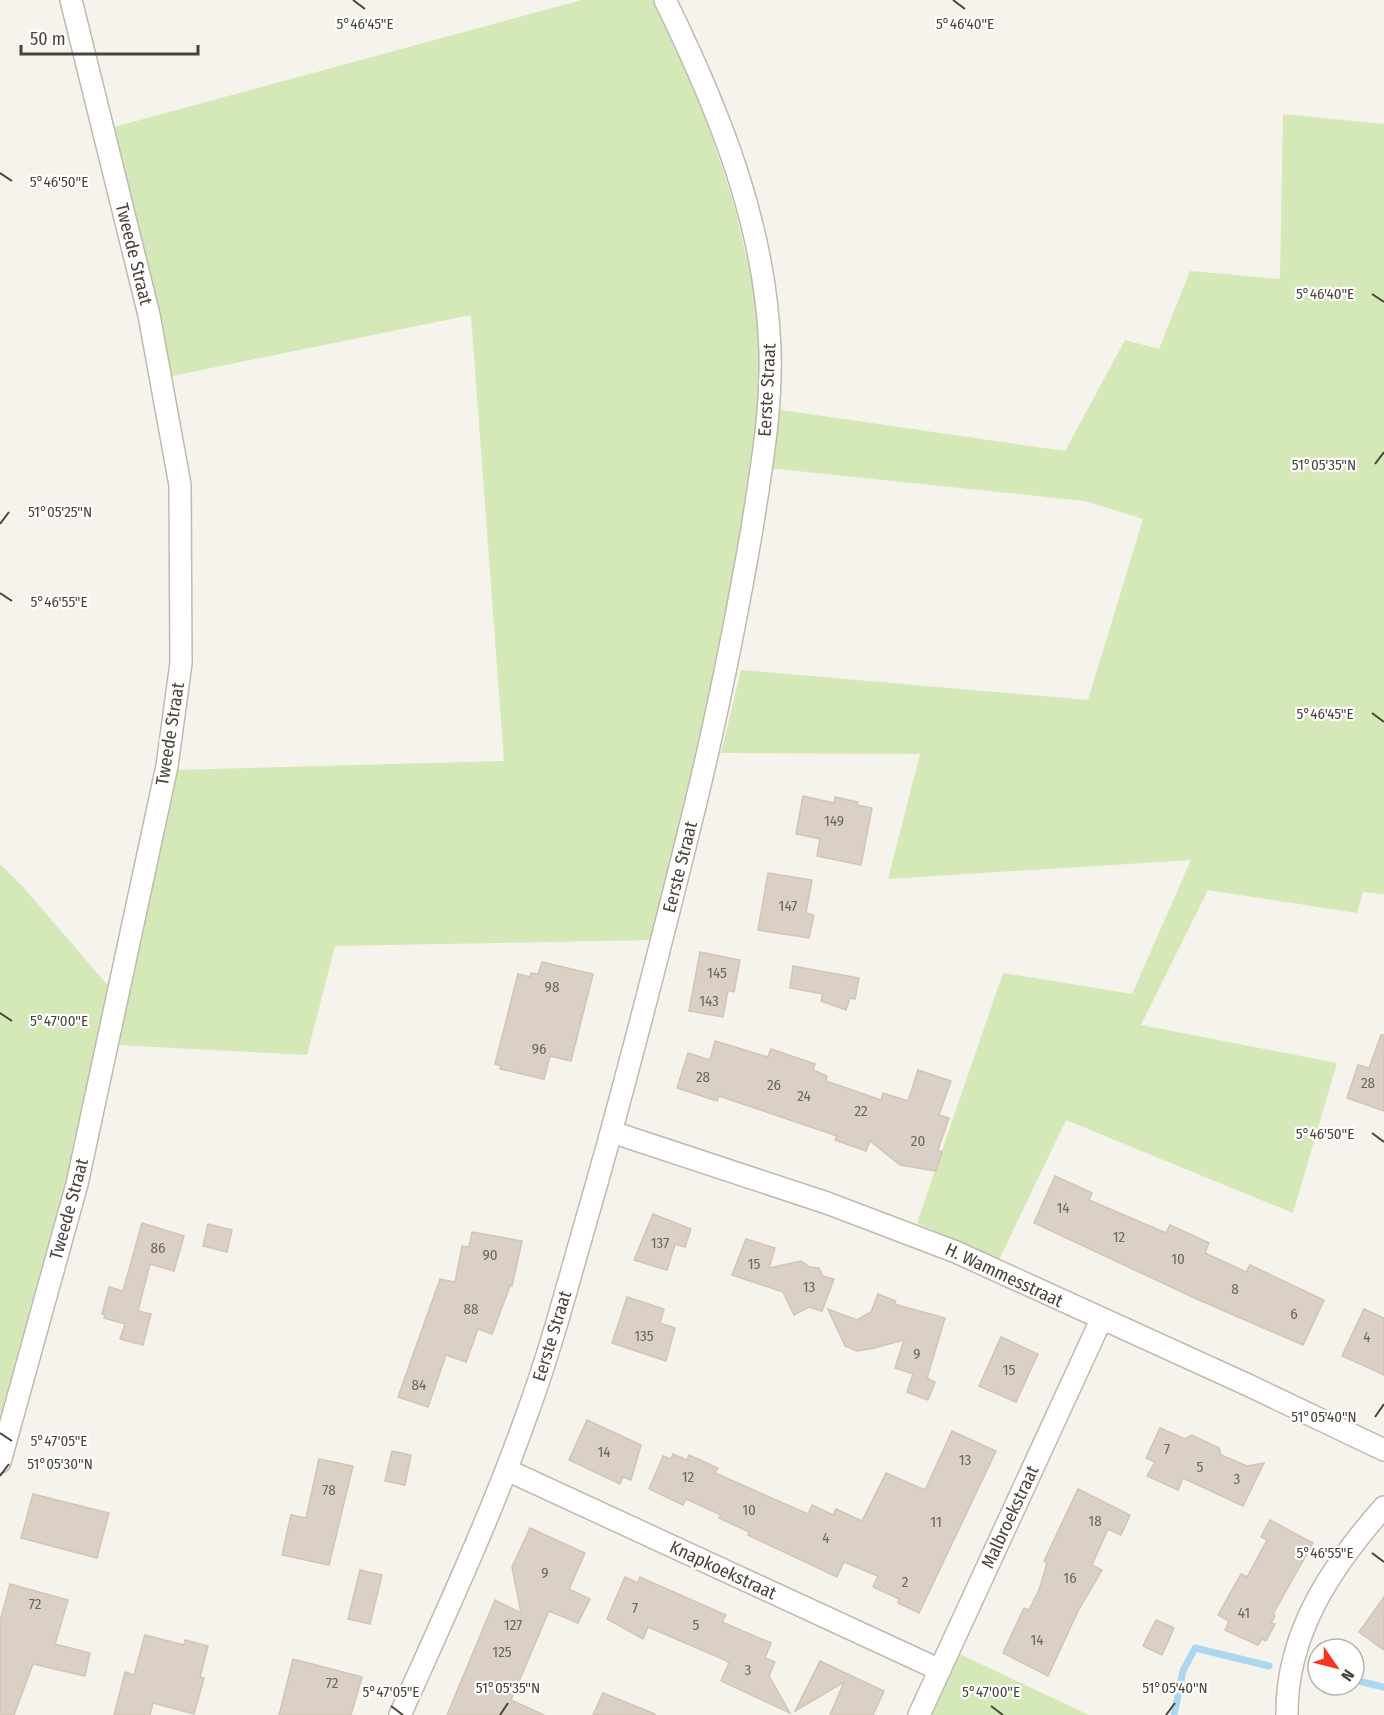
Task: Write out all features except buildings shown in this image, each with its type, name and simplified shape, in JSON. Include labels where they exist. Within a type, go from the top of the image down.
[{"type":"street","name":"Tweede Straat","points":[[0,1462],[77,1184],[167,766],[181,663],[180,485],[149,315],[71,0]]},
{"type":"street","name":"Eerste Straat","points":[[400,1715],[507,1470],[546,1358],[612,1132],[664,933],[729,660],[762,467],[770,381],[770,347],[759,252],[715,109],[665,0]]},
{"type":"street","name":"H. Wammesstraat","points":[[612,1132],[908,1233],[1248,1385],[1384,1450]]},
{"type":"street","name":"Malbroekstraat","points":[[919,1715],[1101,1320]]},
{"type":"street","name":"Knapkoekstraat","points":[[507,1470],[940,1670]]},
{"type":"street","points":[[1287,1715],[1291,1671],[1296,1649],[1317,1597],[1339,1561],[1384,1508]]},
{"type":"green space","points":[[582,0],[653,0],[699,97],[734,205],[762,323],[765,387],[723,660],[652,940],[335,946],[307,1055],[117,1045],[176,770],[504,761],[471,315],[172,376],[114,127]]},
{"type":"green space","points":[[1283,114],[1384,124],[1384,894],[1363,892],[1357,913],[1208,890],[1141,1025],[1337,1063],[1293,1213],[1066,1120],[999,1260],[917,1223],[1003,973],[1132,994],[1191,860],[888,879],[920,754],[721,753],[741,670],[1088,700],[1143,519],[1085,501],[768,468],[774,409],[1065,451],[1125,340],[1159,349],[1190,271],[1280,279]]},
{"type":"green space","points":[[0,864],[23,887],[111,989],[67,1176],[0,1417]]},
{"type":"green space","points":[[960,1654],[970,1659],[1089,1715],[932,1715]]},
{"type":"waterway","points":[[1174,1715],[1183,1671],[1195,1648],[1269,1666]]},
{"type":"waterway","points":[[1366,1683],[1384,1687]]}]
